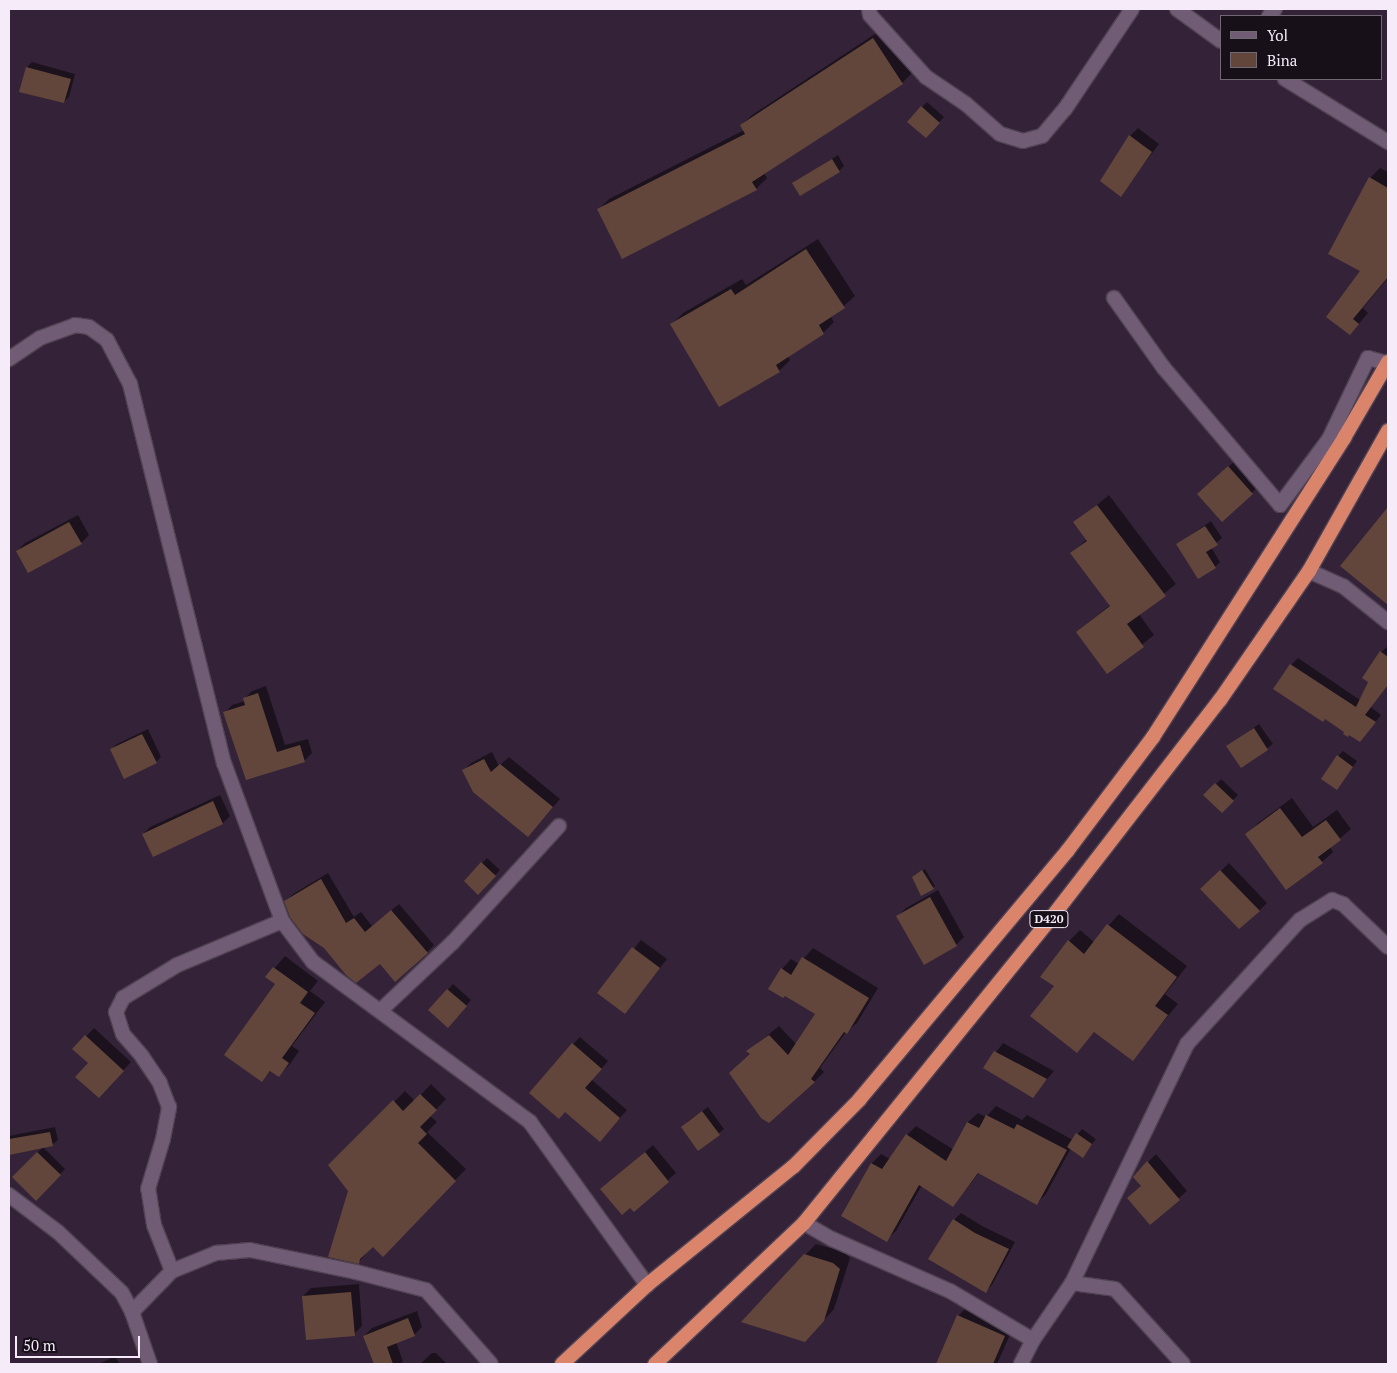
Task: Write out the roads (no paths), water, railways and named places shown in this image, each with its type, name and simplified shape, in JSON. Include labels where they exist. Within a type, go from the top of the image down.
[{"type":"highway","points":[[562,1364],[648,1285],[794,1166],[859,1100],[1068,850],[1153,737],[1344,438],[1388,363]]},
{"type":"highway","name":"D420","points":[[655,1364],[804,1223],[1052,917],[1220,700],[1308,571],[1388,430]]},
{"type":"street","points":[[869,9],[870,15],[926,77],[966,104],[1000,134],[1023,140],[1042,136],[1065,110],[1132,9]]},
{"type":"street","points":[[1177,9],[1220,40]]},
{"type":"street","points":[[1287,80],[1388,142]]},
{"type":"street","points":[[1114,298],[1164,367],[1280,505],[1329,439],[1368,358],[1388,363]]},
{"type":"street","points":[[9,359],[40,338],[75,325],[89,326],[107,340],[130,384],[224,763],[282,921],[313,962],[530,1122],[648,1285]]},
{"type":"street","points":[[1308,571],[1343,586],[1388,622]]},
{"type":"street","points":[[380,1011],[453,942],[559,826]]},
{"type":"street","points":[[1021,1364],[1033,1340],[1072,1283],[1187,1044],[1300,920],[1332,900],[1343,904],[1388,947]]},
{"type":"street","points":[[172,1271],[154,1225],[148,1189],[163,1139],[168,1106],[160,1083],[142,1056],[123,1034],[116,1012],[124,998],[178,965],[282,921]]},
{"type":"street","points":[[9,1195],[58,1232],[122,1293],[132,1312],[150,1364]]},
{"type":"street","points":[[804,1223],[832,1239],[950,1291],[1033,1340]]},
{"type":"street","points":[[132,1312],[172,1271],[216,1253],[250,1250],[356,1272],[426,1290],[491,1364]]},
{"type":"street","points":[[1072,1283],[1115,1289],[1183,1364]]}]
